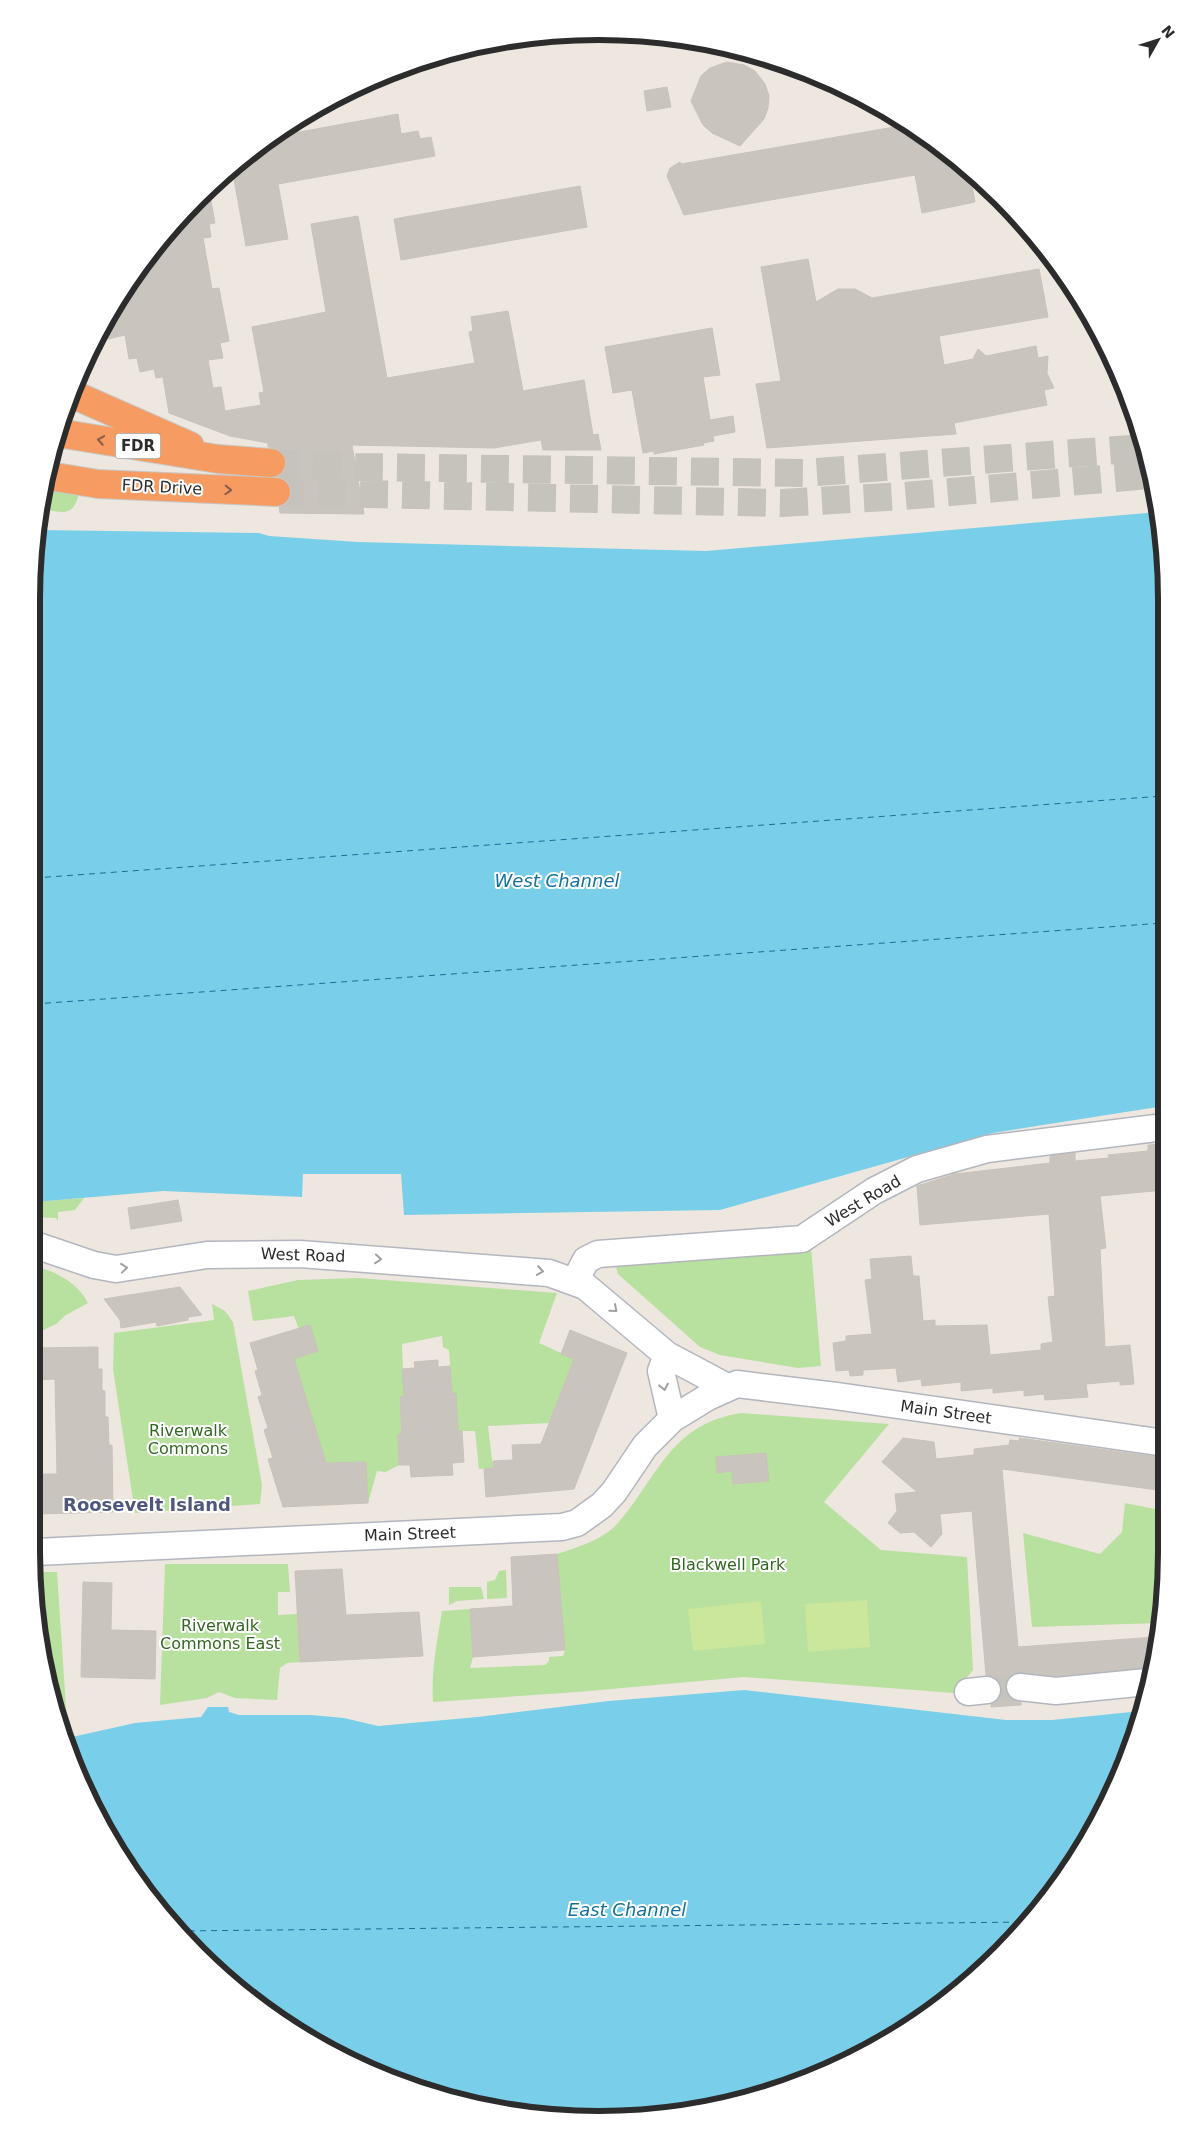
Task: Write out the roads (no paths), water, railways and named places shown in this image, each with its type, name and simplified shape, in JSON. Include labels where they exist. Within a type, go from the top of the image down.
[{"type":"highway","points":[[78,397],[218,459]]},
{"type":"highway","name":"FDR Drive","points":[[65,435],[218,459],[271,463]]},
{"type":"highway","points":[[57,463],[100,469],[162,486]]},
{"type":"highway","name":"FDR Drive","points":[[54,477],[98,484],[276,492]]},
{"type":"street","name":"West Road","points":[[575,1281],[586,1260],[598,1254],[802,1239],[874,1191],[917,1169],[988,1149],[1158,1128]]},
{"type":"street","name":"West Road","points":[[40,1247],[94,1265],[116,1269],[207,1255],[300,1254],[536,1270],[575,1281],[595,1293],[667,1355]]},
{"type":"street","points":[[672,1419],[661,1372],[667,1355],[727,1387]]},
{"type":"street","name":"Main Street","points":[[40,1552],[562,1527],[581,1520],[608,1499],[645,1446],[672,1419],[727,1387],[737,1384],[836,1396],[1158,1442]]},
{"type":"street","points":[[1020,1687],[1056,1691],[1142,1682]]},
{"type":"water","name":"West Channel","points":[[1151,513],[1157,562],[1158,599],[1158,1107],[993,1133],[720,1210],[404,1215],[401,1174],[303,1174],[302,1197],[163,1191],[40,1202],[40,599],[45,530],[259,533],[269,536],[358,542],[706,551]]},
{"type":"water","name":"East Channel","points":[[744,1690],[1006,1720],[1052,1720],[1134,1712],[1115,1766],[1100,1799],[1064,1863],[1019,1921],[994,1947],[968,1972],[910,2017],[846,2053],[813,2068],[744,2092],[672,2106],[636,2110],[599,2111],[562,2110],[526,2106],[454,2092],[385,2068],[319,2036],[288,2017],[230,1972],[179,1921],[156,1892],[134,1863],[115,1831],[98,1799],[72,1737],[135,1723],[201,1717],[208,1707],[228,1707],[229,1712],[239,1715],[311,1715],[344,1718],[378,1726],[478,1717],[609,1701]]},
{"type":"tunnel","points":[[271,463],[356,467],[803,473],[1137,448]]},
{"type":"tunnel","points":[[276,492],[781,503],[904,496],[1144,476]]},
{"type":"tunnel","points":[[987,1690],[1020,1687]]},
{"type":"district","name":"Roosevelt Island","points":[[147,1504]]},
{"type":"park label","name":"Riverwalk Commons","points":[[188,1439]]},
{"type":"park label","name":"Blackwell Park","points":[[728,1564]]},
{"type":"park label","name":"Riverwalk Commons East","points":[[220,1634]]}]
